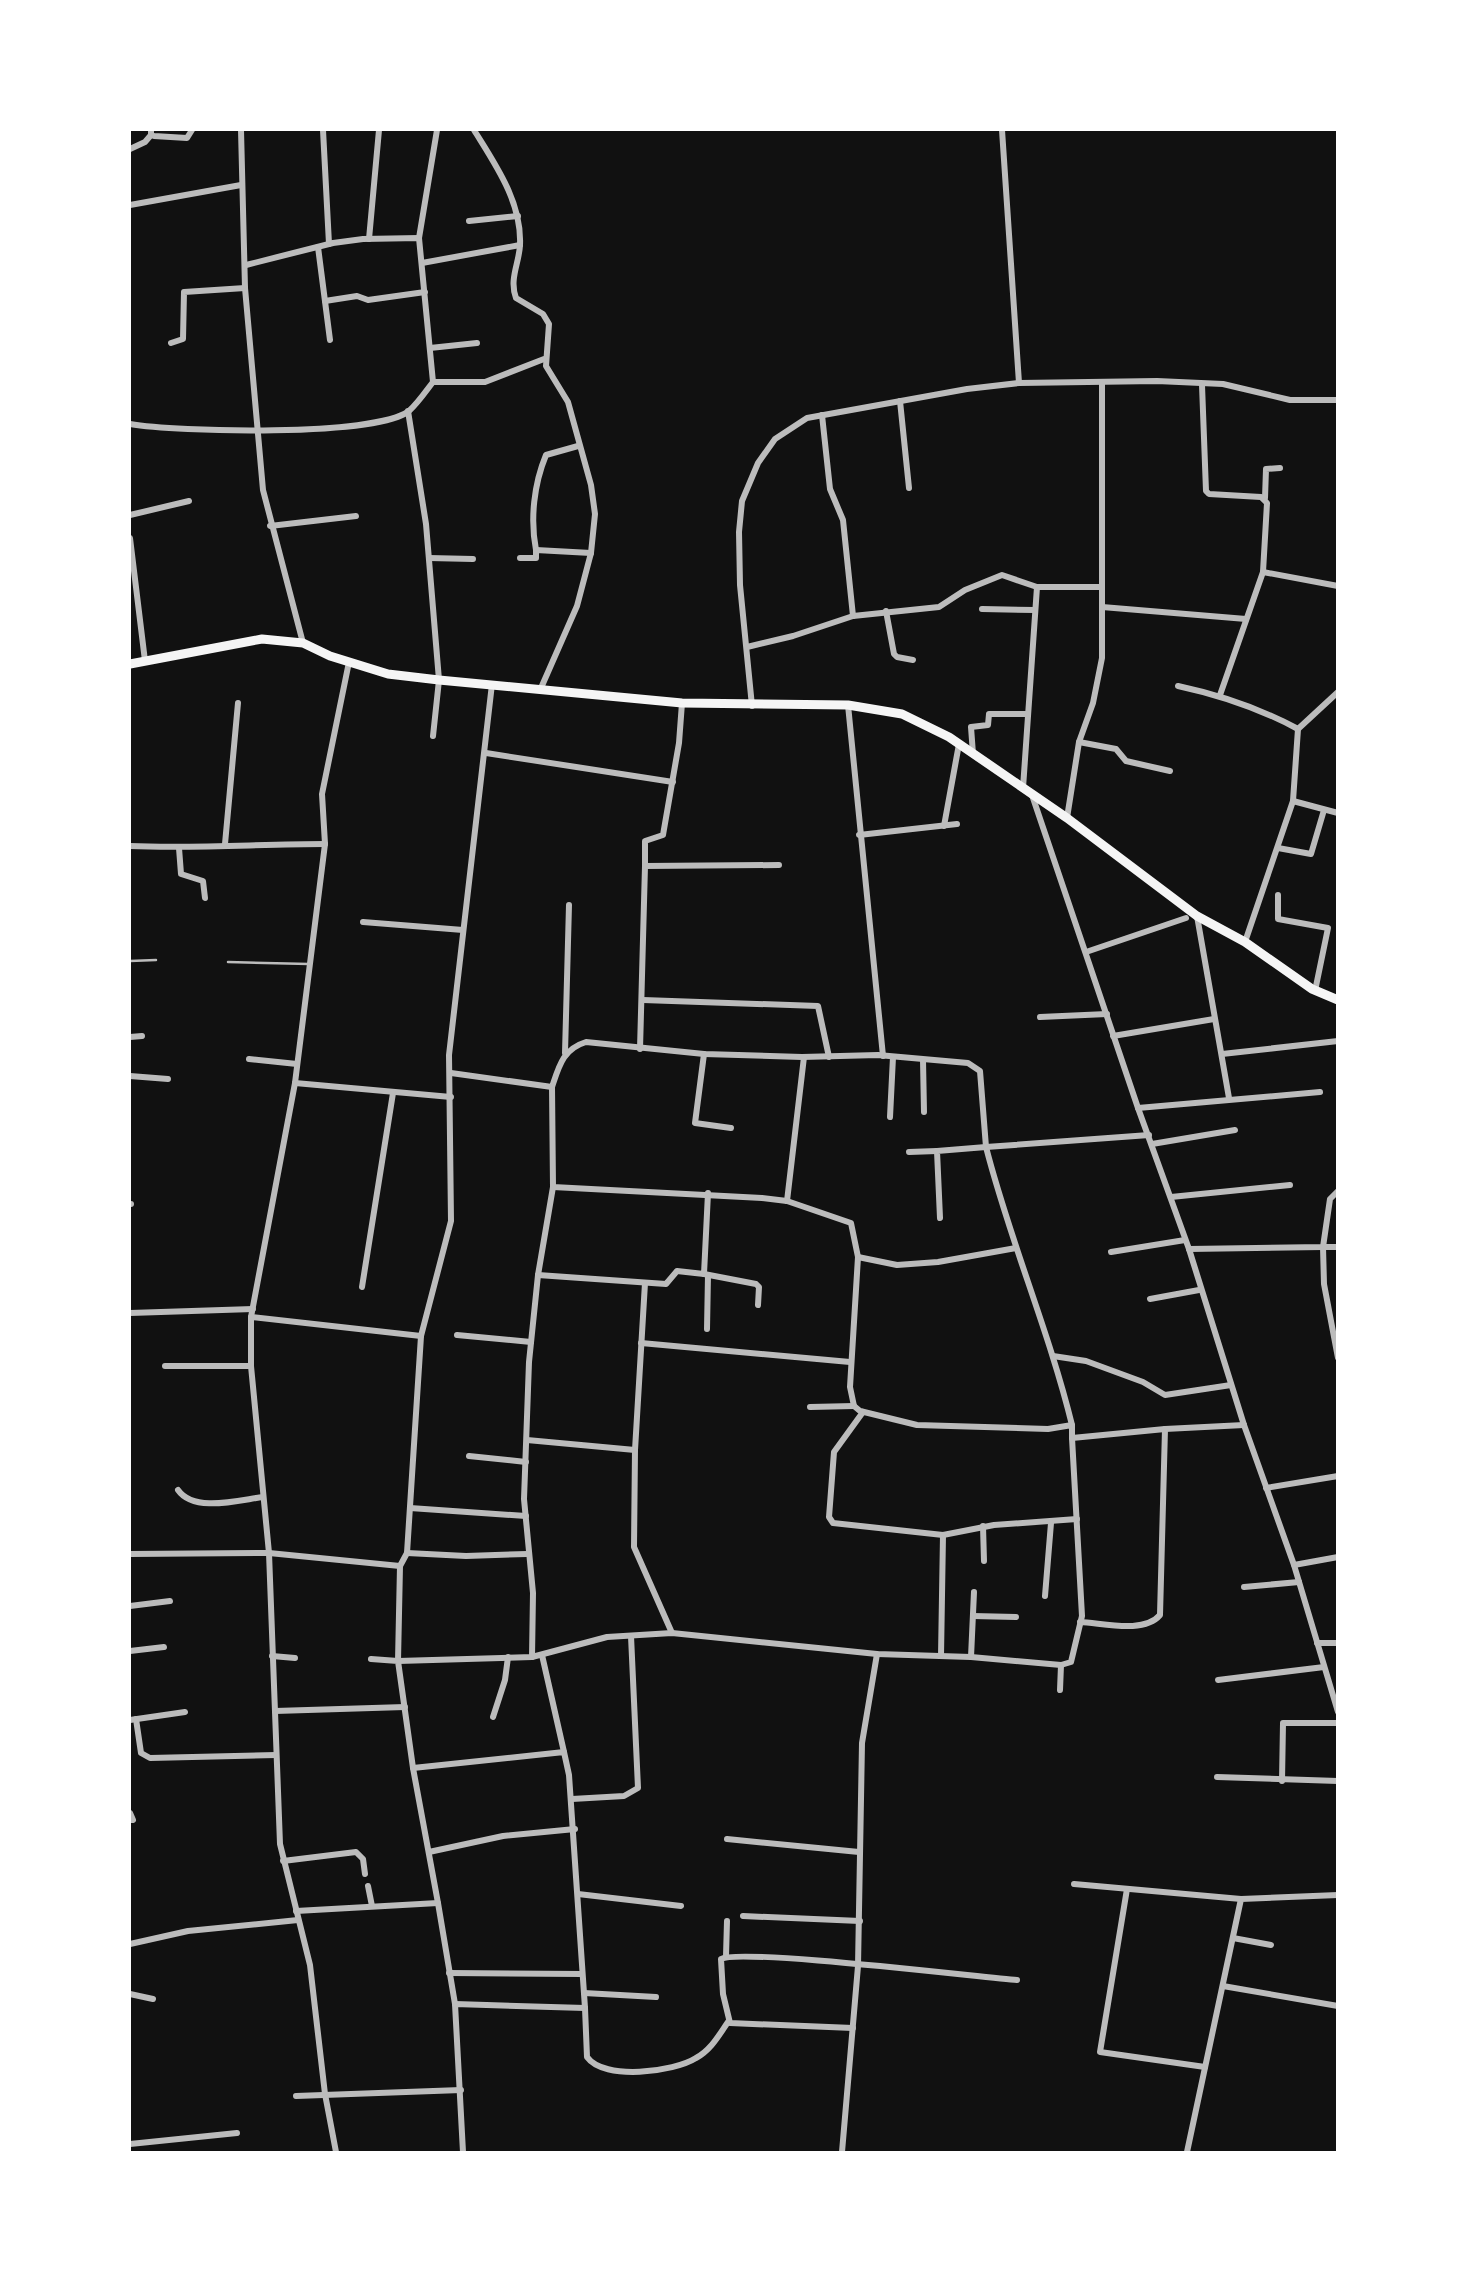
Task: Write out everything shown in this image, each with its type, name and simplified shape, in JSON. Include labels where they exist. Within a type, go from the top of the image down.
[{"type":"main road","points":[[130,664],[262,639],[303,643],[388,674],[439,680],[682,703],[752,706],[848,705],[902,714],[959,744],[1067,818],[1197,916],[1245,942],[1315,991],[1338,1000]]},
{"type":"street","points":[[130,149],[151,132],[187,138],[192,130]]},
{"type":"street","points":[[242,130],[245,288],[256,429],[270,526],[303,643]]},
{"type":"street","points":[[323,130],[329,244]]},
{"type":"street","points":[[369,239],[379,130]]},
{"type":"street","points":[[130,424],[186,431],[333,427],[372,422],[408,411],[433,382],[419,238],[437,130]]},
{"type":"street","points":[[474,130],[503,176],[518,216],[520,245],[512,285],[516,298],[543,314],[549,324],[544,359],[568,402],[578,446],[591,485],[595,514],[591,553],[577,606],[541,688]]},
{"type":"street","points":[[1002,130],[1019,383]]},
{"type":"street","points":[[130,205],[241,185]]},
{"type":"street","points":[[469,222],[518,216]]},
{"type":"street","points":[[246,265],[329,244],[369,239],[419,238]]},
{"type":"street","points":[[422,263],[520,245]]},
{"type":"street","points":[[318,247],[330,340]]},
{"type":"street","points":[[171,344],[183,339],[184,292],[245,288]]},
{"type":"street","points":[[325,301],[357,296],[368,300],[425,292]]},
{"type":"street","points":[[430,348],[477,343]]},
{"type":"street","points":[[433,382],[485,382],[544,359]]},
{"type":"street","points":[[752,706],[740,585],[738,532],[742,501],[758,463],[775,439],[807,418],[1019,383],[1157,381],[1223,384],[1290,400],[1338,400]]},
{"type":"street","points":[[1067,818],[1080,742],[1093,704],[1102,658],[1102,382]]},
{"type":"street","points":[[1202,385],[1206,491],[1209,494],[1265,498]]},
{"type":"street","points":[[900,401],[909,488]]},
{"type":"street","points":[[408,411],[429,558],[439,680],[433,736]]},
{"type":"street","points":[[822,415],[831,496],[843,520],[853,616]]},
{"type":"street","points":[[520,558],[536,558],[533,519],[539,473],[546,455],[578,446]]},
{"type":"street","points":[[1220,695],[1262,572],[1266,469],[1280,468]]},
{"type":"street","points":[[130,515],[189,501]]},
{"type":"street","points":[[270,526],[356,516]]},
{"type":"street","points":[[130,538],[145,661]]},
{"type":"street","points":[[537,551],[591,553]]},
{"type":"street","points":[[429,558],[473,559]]},
{"type":"street","points":[[1262,572],[1338,586]]},
{"type":"street","points":[[747,646],[793,636],[853,616],[939,607],[965,590],[1002,575],[1037,587],[1102,587]]},
{"type":"street","points":[[1023,788],[1037,587]]},
{"type":"street","points":[[1102,607],[1246,620]]},
{"type":"street","points":[[982,608],[1035,610]]},
{"type":"street","points":[[886,611],[894,654],[913,660]]},
{"type":"street","points":[[336,2152],[325,2094],[310,1965],[283,1861],[276,1755],[269,1553],[251,1366],[251,1317],[295,1083],[325,844],[322,794],[349,662]]},
{"type":"street","points":[[463,2152],[455,2004],[398,1661],[400,1566],[407,1553],[421,1336],[451,1221],[452,1097],[449,1055],[492,684]]},
{"type":"street","points":[[1178,685],[1220,695],[1273,715],[1298,729]]},
{"type":"street","points":[[1245,942],[1293,801],[1298,729],[1338,692]]},
{"type":"street","points":[[640,1049],[645,866],[642,847],[645,841],[660,839],[663,835],[673,782],[682,703]]},
{"type":"street","points":[[225,844],[238,704]]},
{"type":"street","points":[[848,705],[883,1056]]},
{"type":"street","points":[[973,754],[971,727],[988,725],[989,714],[1028,714]]},
{"type":"street","points":[[1080,742],[1116,748],[1126,761],[1170,771]]},
{"type":"street","points":[[944,826],[959,744]]},
{"type":"street","points":[[486,753],[673,782]]},
{"type":"street","points":[[1032,795],[1113,1036],[1189,1249],[1199,1290],[1294,1565],[1338,1712]]},
{"type":"street","points":[[1293,801],[1338,813]]},
{"type":"street","points":[[1278,848],[1311,854],[1325,810]]},
{"type":"street","points":[[859,835],[957,824]]},
{"type":"street","points":[[130,845],[179,848],[225,844],[325,844]]},
{"type":"street","points":[[179,848],[181,874],[203,881],[205,898]]},
{"type":"street","points":[[645,866],[779,865]]},
{"type":"street","points":[[1278,895],[1278,919],[1328,928],[1315,991]]},
{"type":"street","points":[[532,1657],[533,1593],[527,1554],[526,1516],[531,1342],[538,1275],[553,1187],[552,1087],[565,1053],[569,905]]},
{"type":"street","points":[[1197,916],[1229,1098]]},
{"type":"street","points":[[1086,952],[1186,918]]},
{"type":"street","points":[[363,922],[463,930]]},
{"type":"street","points":[[643,1000],[818,1006],[829,1056]]},
{"type":"street","points":[[1040,1017],[1107,1014]]},
{"type":"street","points":[[1113,1036],[1214,1019]]},
{"type":"street","points":[[130,1037],[142,1036]]},
{"type":"street","points":[[1222,1054],[1338,1041]]},
{"type":"street","points":[[371,1659],[398,1661],[532,1657],[571,1644],[607,1637],[672,1633],[877,1654],[971,1657],[1061,1665],[1071,1662],[1080,1622],[1072,1425],[1053,1356],[1016,1248],[986,1147],[980,1071],[968,1063],[883,1056],[704,1054],[586,1042],[575,1045],[565,1053]]},
{"type":"street","points":[[704,1054],[695,1122],[731,1129]]},
{"type":"street","points":[[787,1201],[804,1057]]},
{"type":"street","points":[[890,1117],[893,1057]]},
{"type":"street","points":[[249,1059],[297,1063]]},
{"type":"street","points":[[923,1060],[924,1112]]},
{"type":"street","points":[[451,1073],[552,1087]]},
{"type":"street","points":[[130,1076],[168,1079]]},
{"type":"street","points":[[295,1083],[452,1097]]},
{"type":"street","points":[[1138,1108],[1320,1092]]},
{"type":"street","points":[[362,1287],[393,1093]]},
{"type":"street","points":[[1152,1144],[1235,1130]]},
{"type":"street","points":[[909,1152],[1149,1135]]},
{"type":"street","points":[[937,1151],[940,1217]]},
{"type":"street","points":[[1171,1197],[1290,1185]]},
{"type":"street","points":[[553,1187],[708,1193],[787,1201],[850,1223],[858,1256],[850,1362],[854,1406]]},
{"type":"street","points":[[1338,1191],[1330,1199],[1323,1247],[1328,1303],[1338,1358]]},
{"type":"street","points":[[707,1329],[708,1193]]},
{"type":"street","points":[[1111,1252],[1185,1240]]},
{"type":"street","points":[[1189,1249],[1338,1247]]},
{"type":"street","points":[[858,1256],[897,1265],[938,1262],[1016,1248]]},
{"type":"street","points":[[538,1275],[666,1284],[681,1270],[756,1284],[759,1287],[758,1305]]},
{"type":"street","points":[[645,1283],[635,1450],[635,1553],[672,1633]]},
{"type":"street","points":[[1150,1299],[1199,1290]]},
{"type":"street","points":[[1328,1303],[1338,1302]]},
{"type":"street","points":[[130,1313],[253,1308]]},
{"type":"street","points":[[251,1317],[421,1336]]},
{"type":"street","points":[[457,1335],[531,1342]]},
{"type":"street","points":[[641,1343],[850,1362]]},
{"type":"street","points":[[1053,1356],[1086,1361],[1143,1382],[1165,1395],[1231,1385]]},
{"type":"street","points":[[165,1366],[251,1366]]},
{"type":"street","points":[[810,1406],[854,1406],[863,1412],[917,1425],[1048,1429],[1072,1425]]},
{"type":"street","points":[[863,1412],[834,1452],[830,1520],[943,1535],[983,1526],[1077,1519]]},
{"type":"street","points":[[1072,1438],[1244,1425]]},
{"type":"street","points":[[1080,1622],[1138,1625],[1150,1623],[1160,1615],[1165,1429]]},
{"type":"street","points":[[527,1440],[635,1450]]},
{"type":"street","points":[[469,1456],[526,1462]]},
{"type":"street","points":[[1266,1488],[1338,1476]]},
{"type":"street","points":[[178,1490],[187,1500],[200,1503],[263,1497]]},
{"type":"street","points":[[410,1508],[526,1516]]},
{"type":"street","points":[[1045,1596],[1051,1523]]},
{"type":"street","points":[[983,1526],[984,1561]]},
{"type":"street","points":[[941,1656],[943,1535]]},
{"type":"street","points":[[130,1554],[269,1553],[400,1566]]},
{"type":"street","points":[[407,1553],[466,1556],[527,1554]]},
{"type":"street","points":[[1294,1565],[1338,1557]]},
{"type":"street","points":[[1244,1587],[1299,1582]]},
{"type":"street","points":[[971,1657],[974,1592]]},
{"type":"street","points":[[130,1606],[170,1601]]},
{"type":"street","points":[[973,1616],[1016,1617]]},
{"type":"street","points":[[572,1799],[624,1796],[638,1788],[631,1636]]},
{"type":"street","points":[[1317,1643],[1338,1643]]},
{"type":"street","points":[[130,1651],[164,1647]]},
{"type":"street","points":[[842,2152],[848,2054],[858,1966],[862,1743],[877,1654]]},
{"type":"street","points":[[542,1655],[572,1799],[587,2057],[598,2067],[621,2071],[650,2071],[682,2065],[709,2049],[728,2022],[719,1964],[726,1956],[727,1921]]},
{"type":"street","points":[[272,1656],[295,1658]]},
{"type":"street","points":[[494,1717],[505,1680],[508,1657]]},
{"type":"street","points":[[1060,1690],[1061,1665]]},
{"type":"street","points":[[1218,1680],[1324,1667]]},
{"type":"street","points":[[1329,1683],[1338,1683]]},
{"type":"street","points":[[275,1711],[405,1707]]},
{"type":"street","points":[[185,1712],[133,1719],[141,1753],[150,1758],[276,1755]]},
{"type":"street","points":[[1282,1781],[1283,1723],[1338,1723]]},
{"type":"street","points":[[414,1768],[564,1752]]},
{"type":"street","points":[[1217,1777],[1338,1781]]},
{"type":"street","points":[[130,1813],[130,1821]]},
{"type":"street","points":[[429,1852],[503,1836],[575,1829]]},
{"type":"street","points":[[727,1839],[859,1852]]},
{"type":"street","points":[[283,1861],[356,1852],[363,1859],[365,1874]]},
{"type":"street","points":[[1074,1884],[1241,1899],[1338,1895]]},
{"type":"street","points":[[368,1886],[372,1906]]},
{"type":"street","points":[[1127,1889],[1100,2052],[1205,2067]]},
{"type":"street","points":[[578,1894],[681,1906]]},
{"type":"street","points":[[1187,2152],[1241,1899]]},
{"type":"street","points":[[296,1911],[438,1903]]},
{"type":"street","points":[[743,1916],[860,1921]]},
{"type":"street","points":[[130,1944],[188,1931],[298,1920]]},
{"type":"street","points":[[1233,1938],[1272,1945]]},
{"type":"street","points":[[726,1956],[1017,1980]]},
{"type":"street","points":[[449,1973],[582,1974]]},
{"type":"street","points":[[1223,1986],[1338,2006]]},
{"type":"street","points":[[584,1993],[656,1997]]},
{"type":"street","points":[[130,1994],[153,1998]]},
{"type":"street","points":[[455,2004],[585,2008]]},
{"type":"street","points":[[728,2022],[853,2028]]},
{"type":"street","points":[[296,2096],[461,2090]]},
{"type":"street","points":[[130,2144],[237,2133]]},
{"type":"street","points":[[145,2144],[150,2152]]},
{"type":"lane","points":[[130,961],[156,960]]},
{"type":"lane","points":[[228,961],[309,964]]}]
